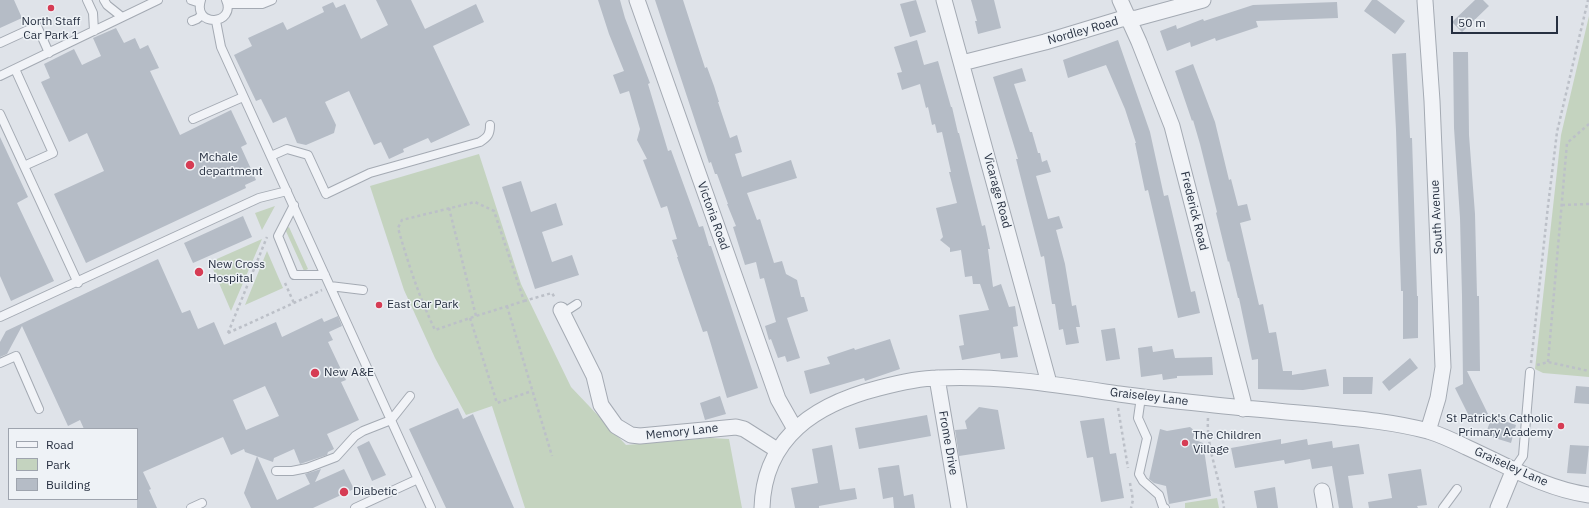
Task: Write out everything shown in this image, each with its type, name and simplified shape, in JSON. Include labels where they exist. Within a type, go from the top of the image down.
[{"type":"street","name":"Victoria Road","points":[[636,0],[775,392],[795,429]]},
{"type":"street","name":"Vicarage Road","points":[[944,0],[1049,383]]},
{"type":"street","name":"Frederick Road","points":[[1120,0],[1129,18],[1172,126],[1243,401],[1243,409]]},
{"type":"street","name":"Nordley Road","points":[[962,63],[1045,42],[1129,18],[1137,18],[1203,0]]},
{"type":"street","name":"South Avenue","points":[[1423,0],[1432,109],[1443,367],[1438,398],[1428,431]]},
{"type":"street","name":"Memory Lane","points":[[562,312],[594,376],[601,405],[616,426],[631,435],[640,436],[736,427],[744,429],[777,450]]},
{"type":"street","name":"Graiseley Lane","points":[[762,508],[764,485],[770,464],[777,450],[795,429],[815,414],[845,399],[870,390],[900,383],[937,378],[991,378],[1049,383],[1141,397],[1243,409],[1389,423],[1441,435],[1543,483],[1573,493],[1589,495]]},
{"type":"street","name":"Frome Drive","points":[[937,378],[959,508]]},
{"type":"street","points":[[1498,508],[1514,469]]},
{"type":"street","points":[[1322,491],[1325,508]]},
{"type":"lane","points":[[87,0],[93,12],[94,31]]},
{"type":"lane","points":[[104,0],[106,5],[122,17]]},
{"type":"lane","points":[[0,76],[158,0]]},
{"type":"lane","points":[[191,0],[201,1],[200,8],[202,15],[207,19],[216,21],[227,12],[227,2],[262,4],[272,0]]},
{"type":"lane","points":[[192,21],[202,15]]},
{"type":"lane","points":[[216,21],[221,47],[431,508]]},
{"type":"lane","points":[[0,43],[37,26],[49,52]]},
{"type":"lane","points":[[15,69],[53,152],[24,166]]},
{"type":"lane","points":[[193,119],[244,97]]},
{"type":"lane","points":[[0,114],[78,282]]},
{"type":"lane","points":[[271,156],[287,149],[308,155],[326,194],[370,173],[480,142],[488,138],[490,125]]},
{"type":"lane","points":[[0,317],[259,198],[287,191]]},
{"type":"lane","points":[[294,205],[278,236],[294,275],[325,275]]},
{"type":"lane","points":[[330,286],[362,290]]},
{"type":"lane","points":[[562,312],[577,304]]},
{"type":"lane","points":[[0,363],[16,356],[38,409]]},
{"type":"lane","points":[[1514,469],[1523,456],[1530,372]]},
{"type":"lane","points":[[276,471],[292,471],[324,463],[336,457],[355,436],[374,426],[391,420],[410,396]]},
{"type":"lane","points":[[1141,397],[1138,418],[1146,438],[1139,474],[1143,481],[1159,495],[1163,507],[1165,508]]},
{"type":"lane","points":[[355,508],[368,505],[418,479]]},
{"type":"lane","points":[[1443,508],[1457,489]]},
{"type":"lane","points":[[191,508],[202,503]]},
{"type":"path","points":[[1588,0],[1557,132],[1531,366],[1548,362],[1589,371]]},
{"type":"path","points":[[1548,362],[1567,143],[1589,124]]},
{"type":"path","points":[[524,301],[494,211],[475,202],[402,220],[398,228],[410,271],[435,330],[552,292],[562,312]]},
{"type":"path","points":[[1562,205],[1589,204]]},
{"type":"path","points":[[449,208],[476,316]]},
{"type":"path","points":[[270,231],[228,334],[330,286]]},
{"type":"path","points":[[507,306],[552,456]]},
{"type":"path","points":[[470,318],[497,403],[532,391]]},
{"type":"path","points":[[1121,394],[1118,404],[1128,471]]},
{"type":"path","points":[[1210,405],[1207,432],[1222,493],[1224,508]]},
{"type":"path","points":[[1130,478],[1133,500],[1131,508]]},
{"type":"green space","points":[[1589,16],[1589,377],[1543,373],[1535,369],[1561,135]]},
{"type":"green space","points":[[479,154],[521,284],[571,387],[626,445],[711,438],[729,439],[742,508],[525,508],[492,406],[466,415],[435,358],[404,290],[370,186]]},
{"type":"green space","points":[[275,206],[262,230],[255,213]]},
{"type":"green space","points":[[289,227],[308,269],[304,271],[285,229]]},
{"type":"green space","points":[[262,239],[231,311],[210,262]]},
{"type":"green space","points":[[267,251],[283,288],[245,305]]},
{"type":"green space","points":[[1217,498],[1219,508],[1185,508],[1185,503]]},
{"type":"building","points":[[0,0],[14,0],[22,18],[0,28]]},
{"type":"building","points":[[376,0],[411,0],[425,29],[476,4],[484,22],[433,46],[470,125],[431,143],[428,138],[403,149],[404,152],[389,159],[381,142],[374,145],[349,91],[325,102],[336,125],[334,133],[306,145],[297,143],[286,117],[273,123],[261,99],[256,101],[234,55],[252,46],[248,38],[283,22],[287,30],[324,12],[322,7],[333,2],[336,8],[345,4],[361,39],[388,25]]},
{"type":"building","points":[[598,0],[620,0],[625,18],[650,83],[648,84],[668,151],[671,150],[699,227],[703,226],[709,246],[711,246],[758,388],[727,398],[707,331],[703,332],[677,257],[672,240],[677,239],[667,206],[661,208],[643,160],[647,159],[637,140],[640,129],[629,91],[620,94],[613,75],[624,71],[609,34]]},
{"type":"building","points":[[655,0],[683,0],[705,68],[707,67],[714,86],[730,138],[737,135],[742,152],[735,154],[742,177],[791,160],[797,178],[747,193],[757,220],[760,219],[774,263],[782,261],[786,274],[797,280],[801,297],[804,297],[808,311],[787,318],[800,358],[787,362],[785,356],[778,358],[771,339],[769,340],[765,326],[776,322],[764,278],[760,279],[756,262],[745,265],[733,227],[736,226],[717,174],[715,174],[711,162],[709,163]]},
{"type":"building","points":[[916,0],[926,32],[910,37],[900,4]]},
{"type":"building","points":[[971,0],[994,0],[1001,28],[978,34],[975,21],[977,21]]},
{"type":"building","points":[[1372,0],[1377,0],[1405,21],[1395,34],[1364,11]]},
{"type":"building","points":[[1475,0],[1483,0],[1489,6],[1462,32],[1452,22]]},
{"type":"building","points":[[1337,2],[1338,18],[1256,21],[1258,27],[1216,41],[1215,38],[1191,47],[1190,42],[1167,51],[1160,31],[1176,25],[1177,29],[1203,19],[1204,21],[1253,5]]},
{"type":"building","points":[[116,28],[124,43],[135,38],[140,49],[148,45],[159,68],[150,71],[180,135],[231,110],[247,144],[241,147],[256,180],[245,185],[246,188],[86,263],[54,194],[104,171],[87,133],[69,142],[41,82],[50,78],[44,64],[74,49],[82,65],[101,56],[93,38]]},
{"type":"building","points":[[917,40],[924,65],[938,61],[959,133],[982,226],[985,225],[990,249],[988,249],[993,287],[1001,284],[1009,307],[1015,306],[1018,326],[1013,327],[1018,357],[1001,359],[1000,353],[962,360],[959,346],[964,345],[959,315],[989,310],[980,284],[973,284],[972,276],[965,277],[961,250],[950,252],[950,248],[940,240],[943,237],[936,208],[957,203],[949,172],[951,172],[942,132],[937,133],[935,124],[932,125],[928,107],[926,108],[920,84],[902,90],[897,73],[902,72],[894,47]]},
{"type":"building","points":[[1118,40],[1150,132],[1164,196],[1168,195],[1191,292],[1195,291],[1200,313],[1178,318],[1148,190],[1145,191],[1136,143],[1125,109],[1106,65],[1068,78],[1063,60]]},
{"type":"building","points":[[1453,52],[1468,52],[1469,135],[1475,214],[1477,296],[1479,296],[1480,371],[1467,371],[1488,414],[1472,422],[1455,388],[1463,384],[1460,218],[1454,128]]},
{"type":"building","points":[[1406,53],[1410,138],[1412,138],[1418,296],[1418,338],[1403,339],[1403,291],[1401,291],[1392,54]]},
{"type":"building","points":[[1193,64],[1215,122],[1229,180],[1231,179],[1238,206],[1247,204],[1251,220],[1240,223],[1259,305],[1263,304],[1269,333],[1276,332],[1283,371],[1292,371],[1292,375],[1326,369],[1329,386],[1303,390],[1258,389],[1258,359],[1252,360],[1239,298],[1229,261],[1228,262],[1200,144],[1175,71]]},
{"type":"building","points":[[1022,68],[1026,81],[1014,84],[1030,132],[1032,132],[1038,153],[1040,153],[1042,162],[1047,160],[1051,172],[1036,176],[1048,219],[1059,216],[1063,228],[1056,230],[1065,264],[1072,306],[1076,305],[1080,327],[1076,327],[1079,343],[1066,345],[1063,329],[1059,330],[1055,304],[1052,304],[1044,256],[1041,257],[1016,159],[1018,159],[993,77]]},
{"type":"building","points":[[0,137],[28,197],[17,203],[54,281],[11,301],[0,276]]},
{"type":"building","points":[[521,181],[531,212],[556,203],[563,225],[542,232],[552,262],[572,255],[579,275],[535,289],[502,187]]},
{"type":"building","points":[[243,216],[252,237],[193,263],[184,243]]},
{"type":"building","points":[[158,259],[182,313],[190,310],[198,329],[214,322],[224,345],[276,322],[282,337],[322,318],[324,322],[338,316],[342,326],[329,332],[333,340],[328,342],[346,380],[341,382],[359,420],[327,434],[334,449],[328,452],[327,455],[300,464],[294,449],[274,458],[273,462],[245,452],[244,449],[231,455],[223,437],[143,472],[151,489],[149,490],[157,508],[137,508],[138,428],[84,428],[80,420],[68,426],[22,326],[7,354],[0,357],[0,342],[6,331]],"holes":[[[265,386],[279,416],[246,430],[233,400]]]},
{"type":"building","points":[[1115,328],[1120,359],[1106,361],[1101,330]]},
{"type":"building","points":[[890,339],[900,369],[865,381],[864,378],[810,394],[804,371],[830,364],[827,357],[854,348],[855,350]]},
{"type":"building","points":[[1152,346],[1153,352],[1173,349],[1175,358],[1212,357],[1213,375],[1177,376],[1177,378],[1163,380],[1162,374],[1141,377],[1138,348]]},
{"type":"building","points":[[1410,358],[1418,368],[1389,391],[1382,382]]},
{"type":"building","points":[[1343,377],[1373,377],[1372,394],[1343,394]]},
{"type":"building","points":[[1576,386],[1589,387],[1589,404],[1574,403]]},
{"type":"building","points":[[720,396],[726,414],[705,420],[700,403]]},
{"type":"building","points":[[979,407],[998,410],[1005,449],[959,456],[955,430],[967,429],[965,421]]},
{"type":"building","points":[[458,408],[463,419],[473,414],[514,508],[446,508],[409,429]]},
{"type":"building","points":[[927,415],[931,436],[859,449],[855,428]]},
{"type":"building","points":[[1492,417],[1516,425],[1511,443],[1485,435]]},
{"type":"building","points":[[1104,418],[1110,454],[1116,453],[1124,498],[1101,502],[1093,457],[1087,458],[1080,421]]},
{"type":"building","points":[[1190,427],[1195,431],[1193,439],[1203,443],[1211,496],[1169,504],[1166,486],[1154,483],[1149,479],[1160,429],[1167,431]]},
{"type":"building","points":[[1281,439],[1281,444],[1307,439],[1308,445],[1332,441],[1333,448],[1359,444],[1364,474],[1348,476],[1353,508],[1339,508],[1332,466],[1312,469],[1310,459],[1285,464],[1284,460],[1235,468],[1231,448]]},
{"type":"building","points":[[369,441],[386,475],[372,481],[357,447]]},
{"type":"building","points":[[832,445],[840,490],[855,488],[857,499],[819,506],[819,508],[795,508],[791,488],[818,483],[812,449]]},
{"type":"building","points":[[1570,445],[1589,446],[1586,474],[1567,473]]},
{"type":"building","points":[[257,456],[277,500],[310,484],[305,474],[321,469],[315,482],[344,469],[354,489],[313,508],[251,508],[244,493]]},
{"type":"building","points":[[899,465],[904,496],[913,494],[915,508],[894,508],[893,497],[883,499],[878,468]]},
{"type":"building","points":[[1421,469],[1427,505],[1417,506],[1418,508],[1369,508],[1368,502],[1392,498],[1388,474]]},
{"type":"building","points":[[1275,487],[1278,508],[1257,508],[1254,491]]},
{"type":"place","name":"North Staff Car Park 1","points":[[51,8]]},
{"type":"place","name":"Mchale department","points":[[190,165]]},
{"type":"place","name":"New Cross Hospital","points":[[199,272]]},
{"type":"place","name":"East Car Park","points":[[379,305]]},
{"type":"place","name":"New A&E","points":[[315,373]]},
{"type":"place","name":"St Patrick's Catholic Primary Academy","points":[[1561,426]]},
{"type":"place","name":"The Children Village","points":[[1185,443]]},
{"type":"place","name":"Diabetic","points":[[344,492]]}]
